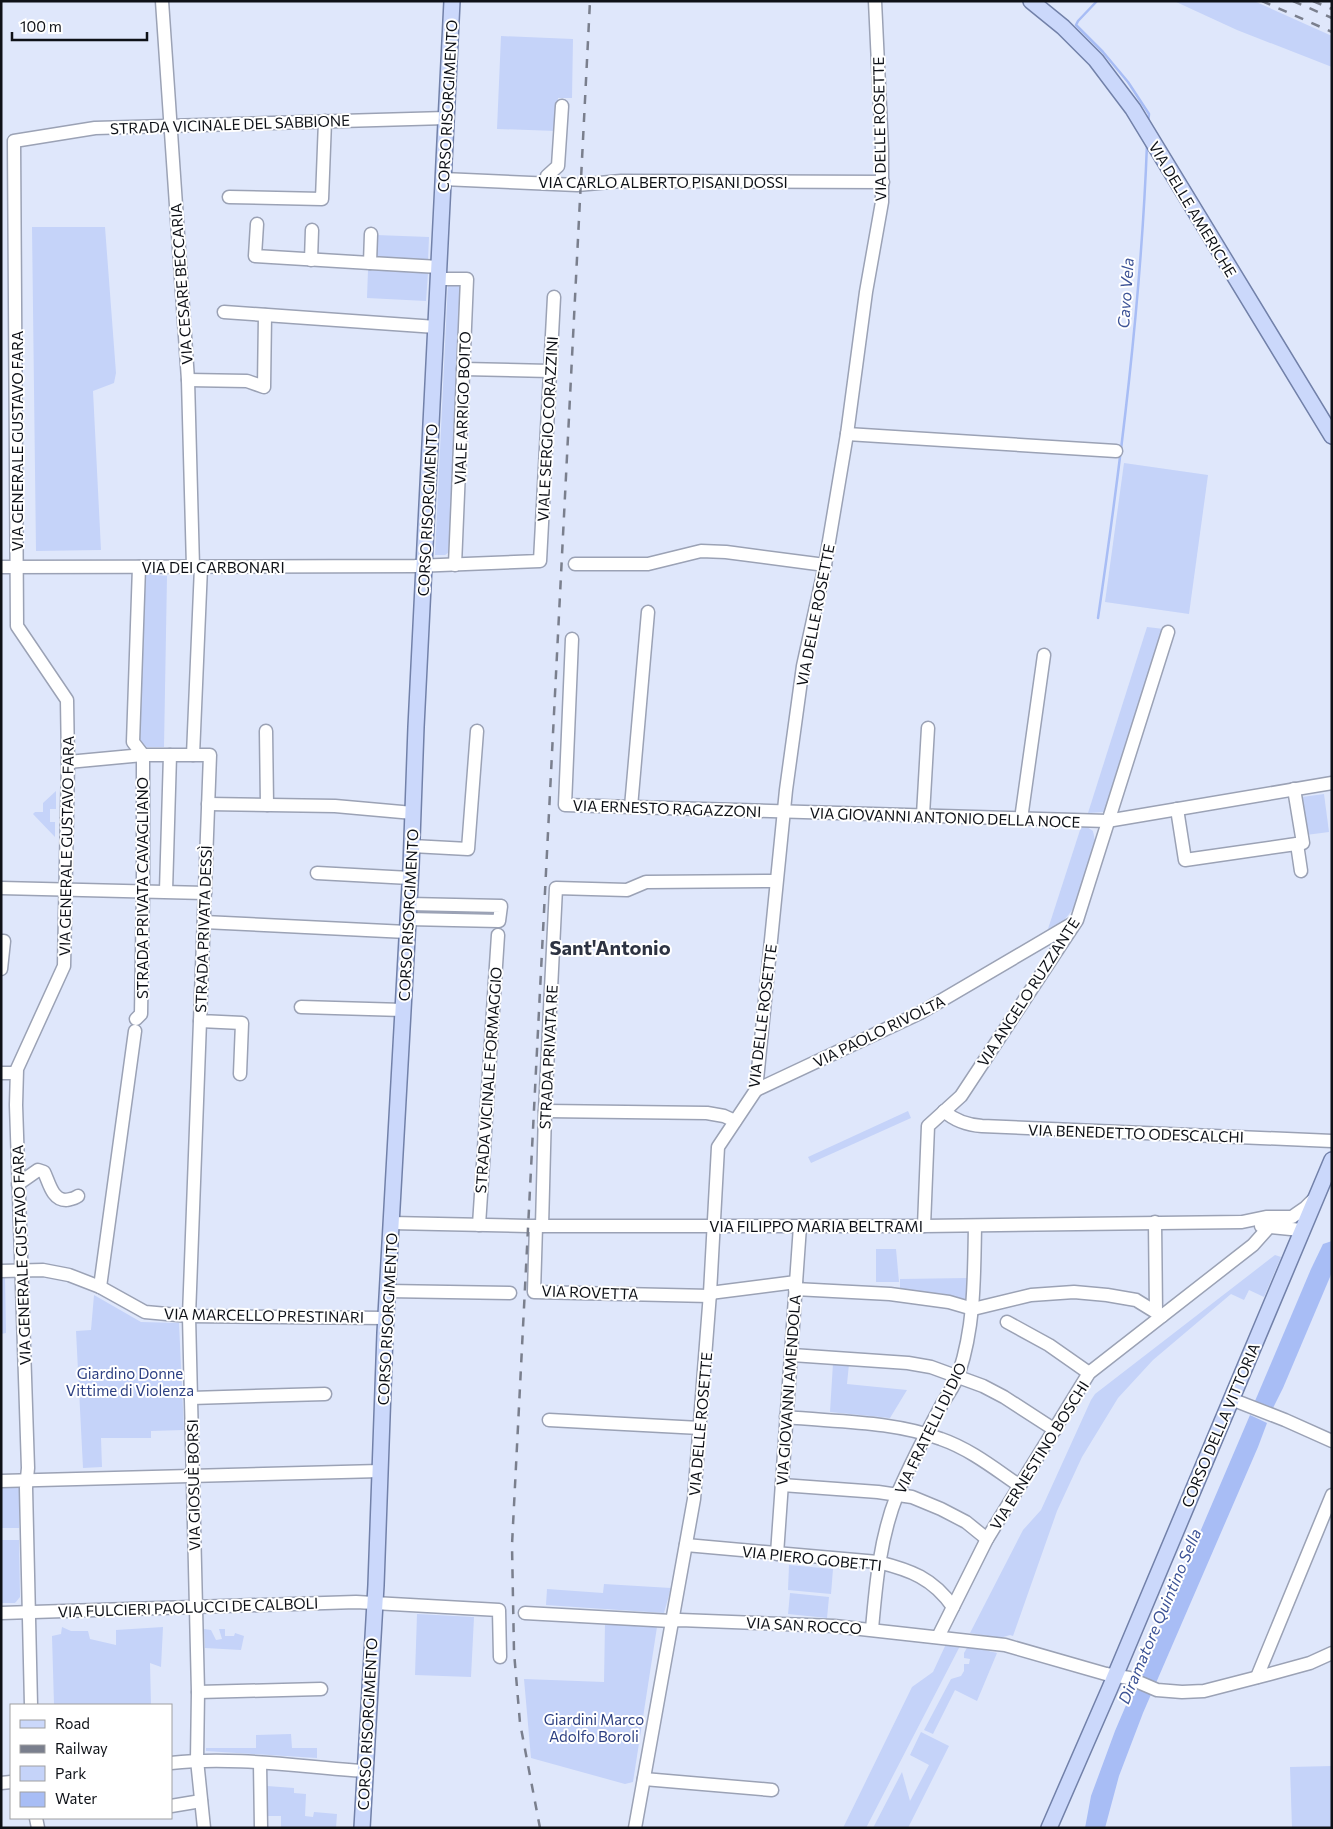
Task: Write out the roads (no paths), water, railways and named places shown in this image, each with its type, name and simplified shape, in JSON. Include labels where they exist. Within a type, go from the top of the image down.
[{"type":"main road","name":"CORSO RISORGIMENTO","points":[[362,1828],[374,1604],[387,1291],[412,846],[452,1]]},
{"type":"main road","name":"VIA DELLE AMERICHE","points":[[1031,1],[1063,27],[1096,60],[1133,109],[1332,436]]},
{"type":"main road","name":"CORSO DELLA VITTORIA","points":[[1049,1828],[1230,1399],[1299,1224],[1316,1196],[1332,1160]]},
{"type":"street","name":"VIA CESARE BECCARIA","points":[[162,1],[188,380],[197,567],[193,755]]},
{"type":"street","name":"VIA DELLE ROSETTE","points":[[635,1828],[694,1500],[715,1226],[718,1147],[756,1090],[776,881],[803,666],[825,565],[847,434],[866,292],[882,202],[883,182],[875,1]]},
{"type":"street","points":[[546,183],[547,176],[558,166],[562,106]]},
{"type":"street","name":"STRADA VICINALE DEL SABBIONE","points":[[14,141],[95,128],[446,118]]},
{"type":"street","points":[[229,197],[322,200],[325,121]]},
{"type":"street","name":"VIA GENERALE GUSTAVO FARA","points":[[14,141],[17,626],[68,700],[64,966],[16,1073],[31,1704]]},
{"type":"street","name":"VIA CARLO ALBERTO PISANI DOSSI","points":[[443,179],[593,185],[621,181],[883,182]]},
{"type":"street","points":[[257,224],[255,256],[370,263],[439,273]]},
{"type":"street","points":[[311,260],[312,230]]},
{"type":"street","points":[[370,263],[371,234]]},
{"type":"street","name":"VIALE ARRIGO BOITO","points":[[439,273],[467,279],[456,564]]},
{"type":"street","name":"VIALE SERGIO CORAZZINI","points":[[540,561],[554,297]]},
{"type":"street","points":[[224,312],[436,327]]},
{"type":"street","points":[[188,380],[247,381],[264,387],[265,315]]},
{"type":"street","points":[[463,369],[550,371]]},
{"type":"street","points":[[847,434],[1116,451]]},
{"type":"street","points":[[576,564],[648,564],[701,551],[726,552],[825,565]]},
{"type":"street","name":"VIA DEI CARBONARI","points":[[1,567],[424,566],[540,561]]},
{"type":"street","points":[[139,567],[133,742],[143,755]]},
{"type":"street","points":[[631,807],[648,612]]},
{"type":"street","name":"VIA ANGELO RUZZANTE","points":[[924,1226],[928,1126],[961,1096],[1077,920],[1168,632]]},
{"type":"street","name":"VIA ERNESTO RAGAZZONI","points":[[572,639],[565,805],[784,812]]},
{"type":"street","points":[[1021,818],[1044,655]]},
{"type":"street","points":[[923,815],[928,728]]},
{"type":"street","points":[[266,731],[267,805]]},
{"type":"street","points":[[412,846],[468,849],[477,731]]},
{"type":"street","points":[[68,762],[143,755],[193,755]]},
{"type":"street","name":"STRADA PRIVATA CAVAGLIANO","points":[[100,1287],[136,1025],[141,1014],[143,755]]},
{"type":"street","points":[[166,892],[170,755]]},
{"type":"street","name":"STRADA PRIVATA DESSÌ","points":[[193,755],[210,755],[200,1022],[242,1023],[240,1074]]},
{"type":"street","name":"VIA GIOVANNI ANTONIO DELLA NOCE","points":[[784,812],[1107,821],[1332,783]]},
{"type":"street","points":[[1177,809],[1186,860],[1303,843],[1294,789]]},
{"type":"street","points":[[208,804],[335,806],[413,813]]},
{"type":"street","points":[[1297,844],[1301,871]]},
{"type":"street","points":[[317,873],[410,878]]},
{"type":"street","name":"STRADA PRIVATA RE","points":[[539,1226],[556,888],[627,890],[646,882],[776,881]]},
{"type":"street","points":[[1,888],[205,893]]},
{"type":"street","points":[[204,922],[408,918],[499,921],[501,906],[408,918]]},
{"type":"street","name":"VIA PAOLO RIVOLTA","points":[[756,1090],[920,1014],[1077,920]]},
{"type":"street","name":"STRADA VICINALE FORMAGGIO","points":[[479,1225],[498,935]]},
{"type":"street","points":[[1,941],[4,942],[1,969]]},
{"type":"street","points":[[301,1007],[403,1010]]},
{"type":"street","name":"VIA GIOSUÈ BORSI","points":[[200,1022],[189,1316],[198,1692],[197,1760],[204,1828]]},
{"type":"street","points":[[1,1072],[16,1073]]},
{"type":"street","points":[[544,1111],[707,1113],[724,1116],[735,1121]]},
{"type":"street","name":"VIA BENEDETTO ODESCALCHI","points":[[944,1111],[966,1124],[982,1126],[1332,1141]]},
{"type":"street","points":[[18,1184],[38,1170],[41,1170],[44,1172],[56,1197],[61,1200],[69,1200],[78,1196]]},
{"type":"street","name":"VIA FILIPPO MARIA BELTRAMI","points":[[1242,1222],[1266,1217],[1299,1224]]},
{"type":"street","points":[[1155,1222],[1159,1314]]},
{"type":"street","name":"VIA FILIPPO MARIA BELTRAMI","points":[[391,1223],[539,1226],[975,1226],[1242,1222],[1269,1227],[1299,1224]]},
{"type":"street","name":"VIA ROVETTA","points":[[539,1226],[534,1292],[710,1294]]},
{"type":"street","name":"VIA GIOVANNI AMENDOLA","points":[[777,1554],[800,1226]]},
{"type":"street","name":"VIA FRATELLI DI DIO","points":[[872,1629],[878,1562],[887,1525],[898,1495],[927,1434],[959,1375],[969,1339],[973,1309],[975,1226]]},
{"type":"street","name":"VIA ERNESTINO BOSCHI","points":[[938,1637],[987,1539],[1089,1373],[1159,1314],[1253,1245],[1269,1227]]},
{"type":"street","name":"VIA MARCELLO PRESTINARI","points":[[1,1271],[42,1270],[69,1275],[100,1287],[145,1312],[189,1316],[386,1318]]},
{"type":"street","points":[[710,1294],[796,1285],[949,1302],[973,1309],[1031,1295],[1074,1292],[1136,1300],[1159,1314]]},
{"type":"street","points":[[387,1291],[510,1293]]},
{"type":"street","points":[[1007,1322],[1049,1345],[1089,1373]]},
{"type":"street","points":[[792,1355],[908,1363],[931,1367],[959,1375],[1004,1397],[1055,1430]]},
{"type":"street","points":[[191,1398],[325,1394]]},
{"type":"street","points":[[1230,1399],[1332,1441]]},
{"type":"street","points":[[786,1418],[910,1429],[942,1439],[975,1455],[1020,1486]]},
{"type":"street","points":[[549,1420],[700,1428]]},
{"type":"street","points":[[1,1481],[380,1471]]},
{"type":"street","points":[[782,1485],[878,1492],[912,1497],[966,1522],[987,1539]]},
{"type":"street","points":[[1257,1677],[1332,1495]]},
{"type":"street","name":"VIA PIERO GOBETTI","points":[[686,1546],[878,1562],[902,1568],[921,1576],[943,1594],[953,1607]]},
{"type":"street","name":"VIA FULCIERI PAOLUCCI DE CALBOLI","points":[[1,1613],[356,1602],[499,1610],[500,1657]]},
{"type":"street","name":"VIA SAN ROCCO","points":[[524,1613],[872,1629],[1005,1645],[1129,1678],[1154,1689],[1182,1692],[1204,1691],[1310,1663],[1332,1653]]},
{"type":"street","points":[[198,1692],[321,1689]]},
{"type":"street","points":[[172,1764],[197,1760],[364,1771]]},
{"type":"street","points":[[260,1763],[261,1828]]},
{"type":"street","points":[[644,1779],[772,1790]]},
{"type":"street","points":[[172,1806],[201,1801]]},
{"type":"water","points":[[1332,1241],[1332,1271],[1330,1277],[1283,1388],[1273,1408],[1255,1401],[1323,1244]]},
{"type":"water","points":[[1250,1415],[1267,1423],[1258,1447],[1143,1713],[1119,1776],[1105,1828],[1085,1828],[1091,1796],[1115,1731]]},
{"type":"waterway","name":"Cavo Vela","points":[[1097,1],[1076,25],[1103,52],[1128,82],[1149,114],[1148,123]]},
{"type":"waterway","name":"Cavo Vela","points":[[1098,618],[1129,382],[1140,263],[1147,144]]},
{"type":"railway","points":[[540,1828],[520,1723],[514,1652],[512,1545],[590,1]]},
{"type":"railway","points":[[1262,1],[1332,32]]},
{"type":"railway","points":[[1293,1],[1332,18]]},
{"type":"railway","points":[[1313,1],[1332,9]]},
{"type":"district","name":"Sant'Antonio","points":[[610,947]]},
{"type":"park label","name":"Giardino Donne Vittime di Violenza","points":[[130,1382]]},
{"type":"park label","name":"Giardini Marco Adolfo Boroli","points":[[594,1728]]},
{"type":"water label","name":"Diramatore Quintino Sella","points":[[1159,1616]]}]
